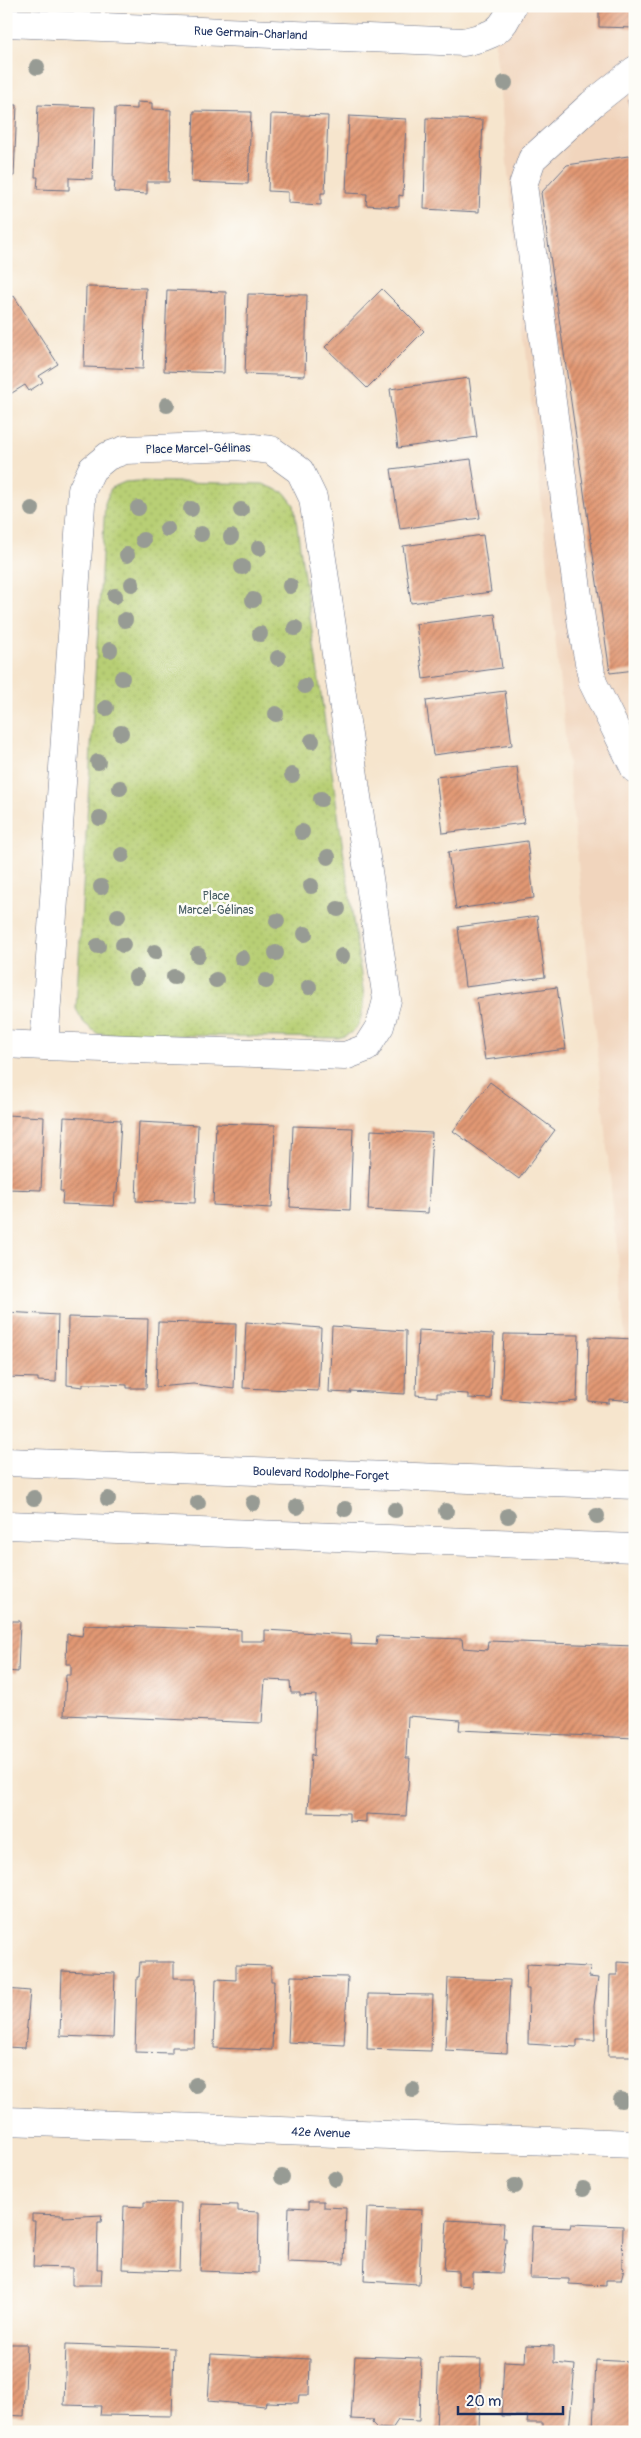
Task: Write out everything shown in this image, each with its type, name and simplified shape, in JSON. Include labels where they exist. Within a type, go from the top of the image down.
[{"type":"street","name":"Rue Germain-Charland","points":[[6,23],[464,42],[494,34],[507,22],[512,6]]},
{"type":"street","points":[[635,70],[592,104],[532,159],[523,185],[582,626],[592,683],[635,769]]},
{"type":"street","name":"Place Marcel-Gélinas","points":[[6,1044],[44,1046],[345,1056],[366,1048],[380,1026],[387,1000],[312,498],[300,471],[271,450],[237,446],[125,450],[108,456],[92,469],[82,490],[44,1046]]},
{"type":"street","name":"Boulevard Rodolphe-Forget","points":[[6,1462],[635,1486]]},
{"type":"street","points":[[6,1526],[635,1548]]},
{"type":"street","name":"42e Avenue","points":[[6,2120],[635,2144]]},
{"type":"shaded area","points":[[512,6],[635,6],[635,1425],[494,35]]},
{"type":"green space","name":"Place Marcel-Gélinas","points":[[125,482],[263,484],[285,493],[294,505],[364,996],[361,1017],[356,1028],[352,1032],[338,1038],[98,1034],[84,1023],[76,1009],[105,503],[111,488]]},
{"type":"building","points":[[599,6],[635,6],[635,28],[599,27]]},
{"type":"building","points":[[635,99],[635,136],[634,136],[628,100]]},
{"type":"building","points":[[137,102],[152,103],[152,109],[171,110],[169,182],[147,182],[147,194],[114,192],[115,108],[137,109]]},
{"type":"building","points":[[6,105],[17,105],[14,176],[6,176]]},
{"type":"building","points":[[38,105],[95,107],[92,179],[69,178],[69,190],[37,189],[38,177],[35,177]]},
{"type":"building","points":[[194,111],[251,112],[248,184],[191,182]]},
{"type":"building","points":[[271,114],[328,116],[325,193],[321,193],[321,205],[288,203],[288,192],[268,191]]},
{"type":"building","points":[[349,116],[406,119],[403,196],[399,195],[399,207],[366,205],[367,194],[346,193]]},
{"type":"building","points":[[426,118],[483,120],[479,212],[424,209]]},
{"type":"building","points":[[635,155],[635,670],[610,673],[541,193],[567,165]]},
{"type":"building","points":[[86,287],[146,288],[143,369],[84,367]]},
{"type":"building","points":[[382,289],[424,331],[367,388],[325,347]]},
{"type":"building","points":[[167,290],[226,292],[224,373],[164,371]]},
{"type":"building","points":[[248,294],[307,295],[305,376],[245,374]]},
{"type":"building","points":[[14,296],[58,364],[39,376],[43,382],[29,391],[25,385],[7,396],[6,301]]},
{"type":"building","points":[[469,378],[477,437],[398,448],[390,389]]},
{"type":"building","points":[[471,459],[480,518],[400,529],[391,469]]},
{"type":"building","points":[[483,535],[491,592],[411,603],[403,546]]},
{"type":"building","points":[[495,614],[502,668],[423,679],[416,624]]},
{"type":"building","points":[[505,691],[512,745],[433,755],[426,701]]},
{"type":"building","points":[[517,767],[524,823],[443,833],[436,777]]},
{"type":"building","points":[[527,841],[534,898],[456,909],[448,852]]},
{"type":"building","points":[[537,916],[545,977],[465,987],[458,927]]},
{"type":"building","points":[[557,987],[566,1049],[485,1060],[476,998]]},
{"type":"building","points":[[490,1082],[555,1130],[519,1179],[453,1131]]},
{"type":"building","points":[[6,1115],[44,1117],[41,1190],[6,1189]]},
{"type":"building","points":[[64,1117],[121,1120],[117,1193],[115,1193],[114,1206],[62,1204],[63,1191],[60,1191]]},
{"type":"building","points":[[139,1122],[198,1125],[195,1203],[136,1201]]},
{"type":"building","points":[[216,1123],[275,1125],[272,1208],[213,1205]]},
{"type":"building","points":[[293,1126],[353,1128],[350,1210],[290,1207]]},
{"type":"building","points":[[371,1130],[432,1133],[428,1213],[368,1210]]},
{"type":"building","points":[[6,1312],[58,1315],[56,1382],[38,1381],[38,1378],[6,1377]]},
{"type":"building","points":[[68,1317],[148,1319],[146,1388],[127,1388],[127,1385],[104,1384],[83,1384],[83,1387],[67,1385]]},
{"type":"building","points":[[158,1322],[236,1324],[234,1389],[193,1384],[156,1387]]},
{"type":"building","points":[[246,1322],[321,1328],[318,1391],[243,1388]]},
{"type":"building","points":[[332,1326],[406,1331],[405,1394],[350,1391],[351,1393],[329,1392]]},
{"type":"building","points":[[418,1330],[494,1334],[491,1399],[468,1398],[468,1394],[451,1393],[437,1393],[437,1397],[416,1395]]},
{"type":"building","points":[[504,1334],[579,1335],[577,1401],[558,1403],[501,1399]]},
{"type":"building","points":[[589,1337],[635,1339],[635,1401],[609,1399],[609,1403],[588,1401]]},
{"type":"building","points":[[6,1621],[20,1621],[18,1672],[6,1671]]},
{"type":"building","points":[[84,1625],[241,1630],[241,1641],[265,1641],[265,1630],[351,1635],[351,1644],[376,1645],[377,1636],[462,1639],[463,1648],[487,1650],[488,1641],[635,1646],[635,1738],[459,1730],[460,1720],[408,1716],[406,1758],[410,1758],[406,1816],[366,1814],[366,1822],[349,1821],[349,1813],[308,1812],[311,1754],[314,1756],[316,1695],[300,1696],[300,1693],[291,1693],[290,1681],[265,1680],[262,1723],[64,1715],[66,1675],[71,1675],[71,1664],[66,1664],[67,1634],[82,1636]]},
{"type":"building","points":[[140,1962],[174,1962],[174,1978],[196,1978],[194,2047],[172,2047],[172,2053],[135,2052],[137,1977],[139,1977]]},
{"type":"building","points":[[617,1962],[635,1963],[635,2056],[608,2056],[610,1975],[617,1975]]},
{"type":"building","points":[[527,1964],[590,1967],[589,1977],[598,1978],[594,2006],[595,2040],[577,2040],[577,2047],[528,2044],[529,1989],[526,1989]]},
{"type":"building","points":[[236,1965],[271,1966],[271,1981],[274,1981],[272,2050],[214,2048],[216,1979],[236,1980]]},
{"type":"building","points":[[62,1971],[115,1973],[113,2038],[60,2036]]},
{"type":"building","points":[[291,1976],[348,1977],[344,2045],[288,2042]]},
{"type":"building","points":[[448,1978],[510,1980],[507,2053],[445,2050]]},
{"type":"building","points":[[6,1989],[30,1991],[25,2048],[6,2047]]},
{"type":"building","points":[[368,1994],[433,1995],[431,2051],[367,2049]]},
{"type":"building","points":[[309,2201],[324,2201],[324,2207],[346,2208],[344,2264],[287,2262],[289,2207],[309,2208]]},
{"type":"building","points":[[144,2202],[181,2203],[179,2271],[122,2269],[124,2206],[144,2207]]},
{"type":"building","points":[[202,2204],[238,2205],[238,2211],[259,2212],[258,2273],[200,2271]]},
{"type":"building","points":[[367,2208],[422,2210],[419,2284],[364,2281]]},
{"type":"building","points":[[32,2214],[64,2215],[63,2217],[102,2215],[101,2222],[98,2222],[97,2269],[102,2269],[101,2285],[72,2285],[72,2268],[33,2267],[35,2221],[32,2221]]},
{"type":"building","points":[[447,2220],[504,2223],[503,2238],[506,2238],[506,2242],[502,2273],[472,2272],[472,2286],[458,2285],[458,2271],[444,2270]]},
{"type":"building","points":[[571,2224],[623,2226],[622,2267],[624,2268],[621,2280],[606,2280],[606,2286],[569,2284],[569,2279],[530,2278],[532,2226],[570,2228]]},
{"type":"building","points":[[6,2344],[27,2344],[24,2416],[6,2415]]},
{"type":"building","points":[[66,2344],[174,2348],[172,2416],[100,2415],[101,2406],[64,2405]]},
{"type":"building","points":[[526,2345],[554,2346],[554,2363],[575,2365],[569,2431],[543,2429],[543,2423],[527,2423],[528,2416],[501,2416],[504,2361],[525,2362]]},
{"type":"building","points":[[211,2354],[310,2359],[309,2395],[299,2395],[298,2403],[266,2402],[265,2406],[208,2401]]},
{"type":"building","points":[[355,2356],[421,2358],[419,2421],[398,2420],[392,2429],[377,2428],[372,2423],[373,2420],[351,2419]]},
{"type":"building","points":[[439,2358],[481,2359],[479,2430],[436,2429]]},
{"type":"building","points":[[596,2360],[635,2362],[635,2431],[593,2430]]}]
